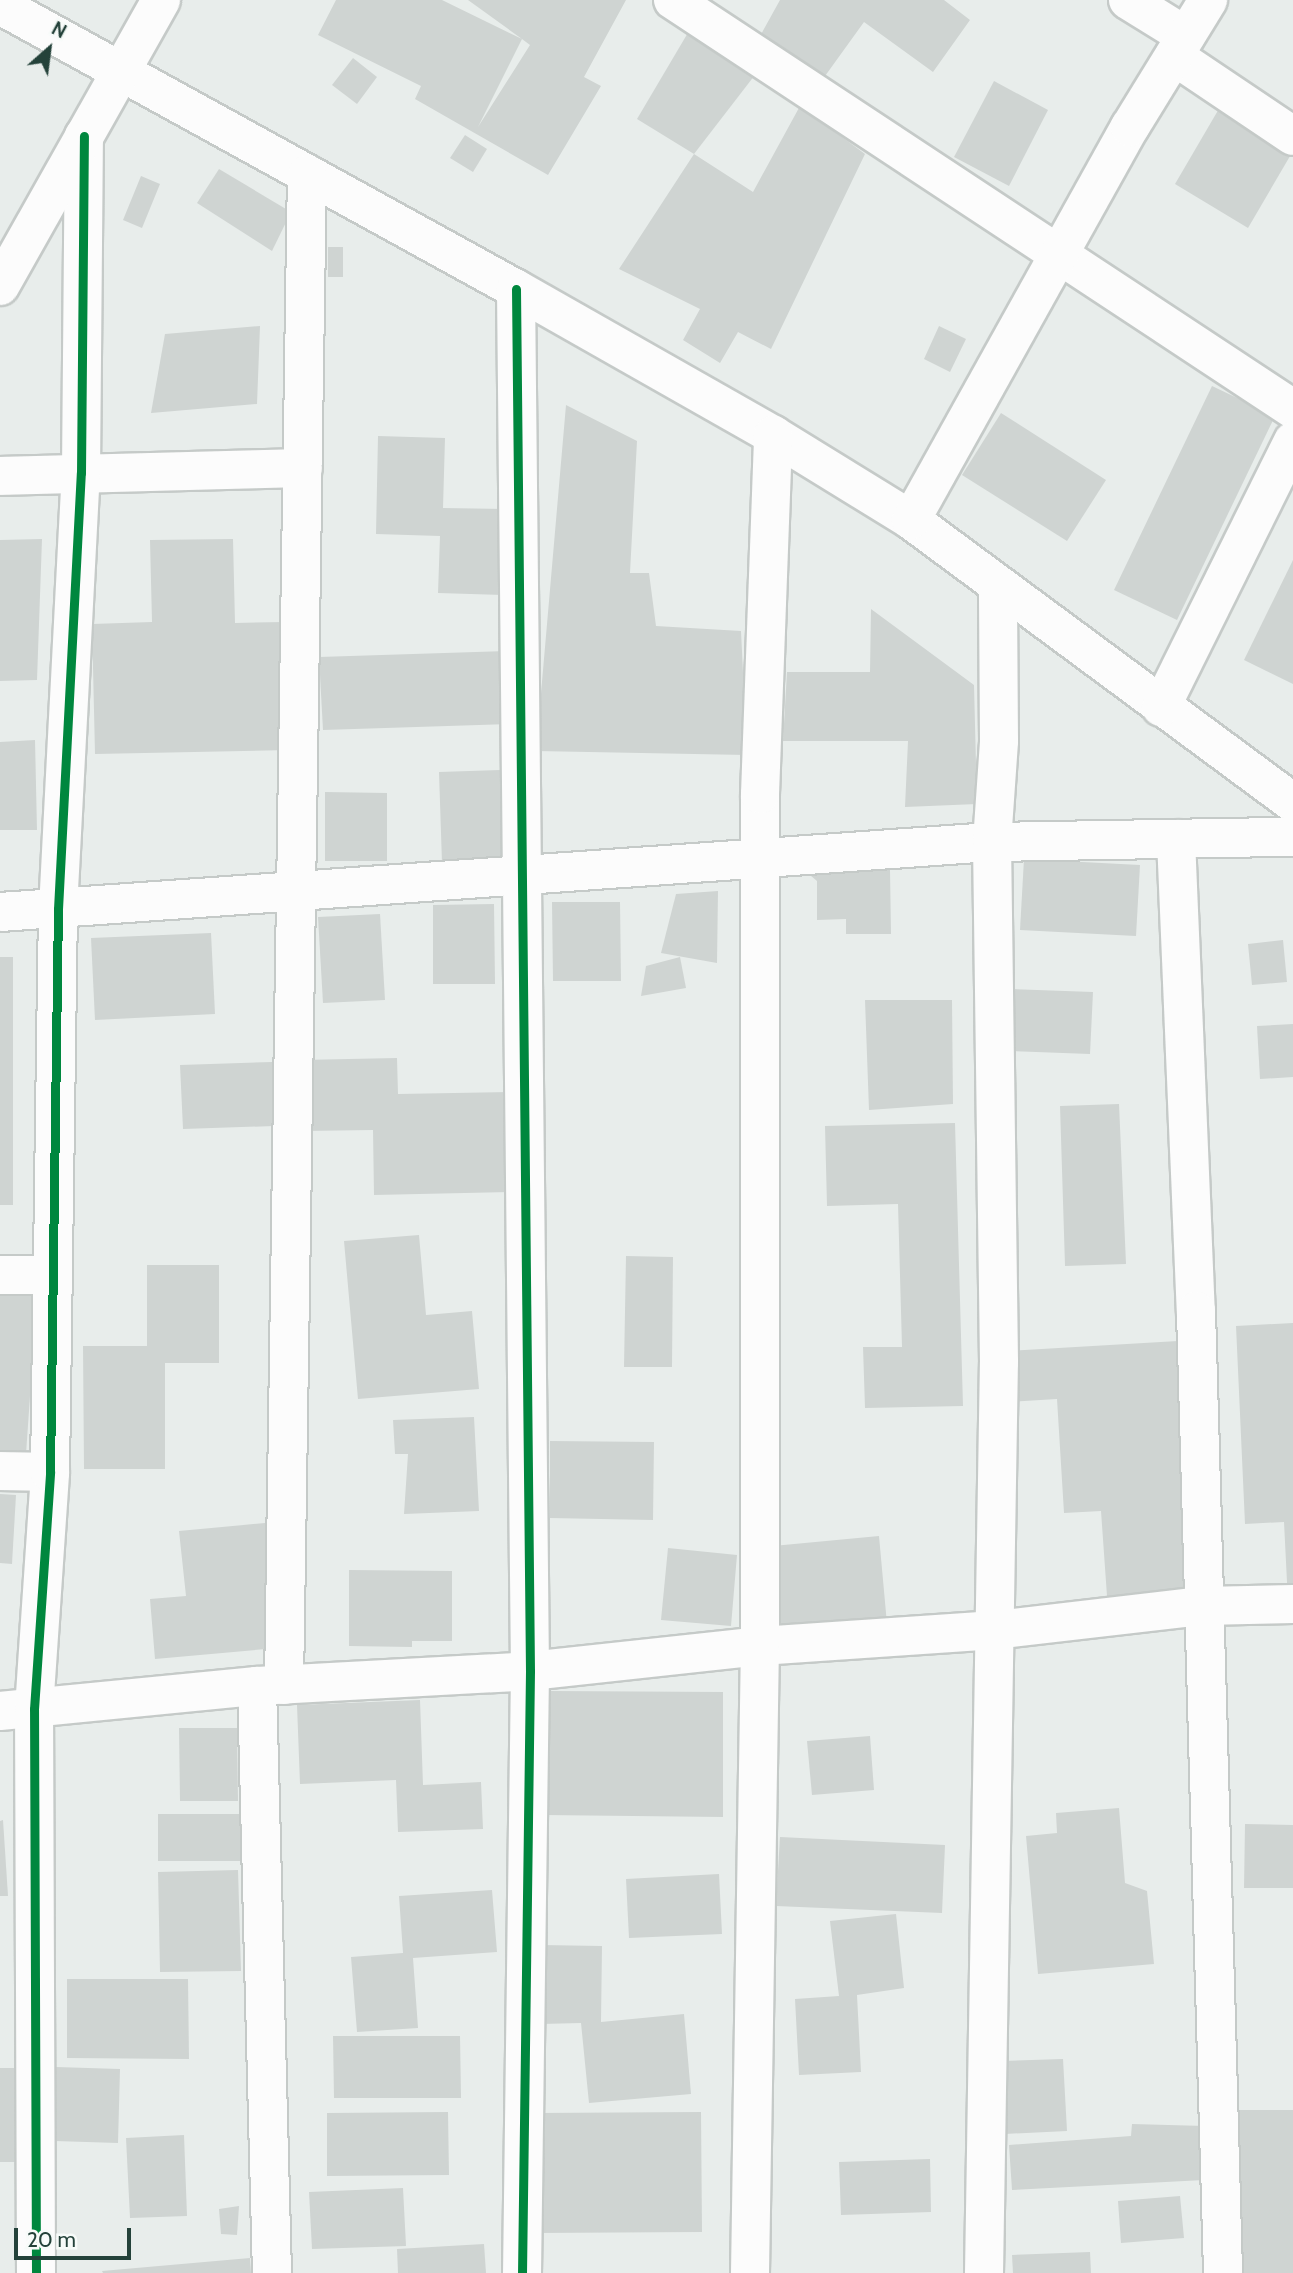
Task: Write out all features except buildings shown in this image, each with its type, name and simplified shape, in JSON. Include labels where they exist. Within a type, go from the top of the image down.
[{"type":"street","points":[[0,286],[161,0]]},
{"type":"street","points":[[673,0],[710,11],[1057,257],[1293,410]]},
{"type":"street","points":[[1128,0],[1180,46],[1293,136]]},
{"type":"street","points":[[911,520],[1057,257],[1208,0]]},
{"type":"street","points":[[0,5],[516,289],[773,435],[911,520],[998,589],[1293,803]]},
{"type":"street","points":[[36,2273],[17,1710],[50,1472],[58,909],[81,473],[84,136]]},
{"type":"street","points":[[272,2273],[270,1686],[296,892],[307,174]]},
{"type":"street","points":[[516,289],[530,1671],[522,2273]]},
{"type":"street","points":[[750,2273],[760,1646],[760,858],[773,435]]},
{"type":"street","points":[[1161,707],[1293,441]]},
{"type":"street","points":[[0,476],[303,468]]},
{"type":"street","points":[[984,2273],[999,1335],[992,842],[999,741],[998,589]]},
{"type":"street","points":[[0,912],[992,842],[1293,837]]},
{"type":"street","points":[[1176,839],[1196,1311],[1223,2273]]},
{"type":"street","points":[[0,1275],[51,1275]]},
{"type":"street","points":[[0,1471],[50,1472]]},
{"type":"street","points":[[17,1710],[270,1686],[530,1671],[760,1646],[995,1630],[1203,1606],[1293,1604]]},
{"type":"cycle path","points":[[36,2273],[34,1709],[50,1472],[58,909],[81,473],[84,136]]},
{"type":"cycle path","points":[[516,289],[530,1671],[522,2273]]}]
